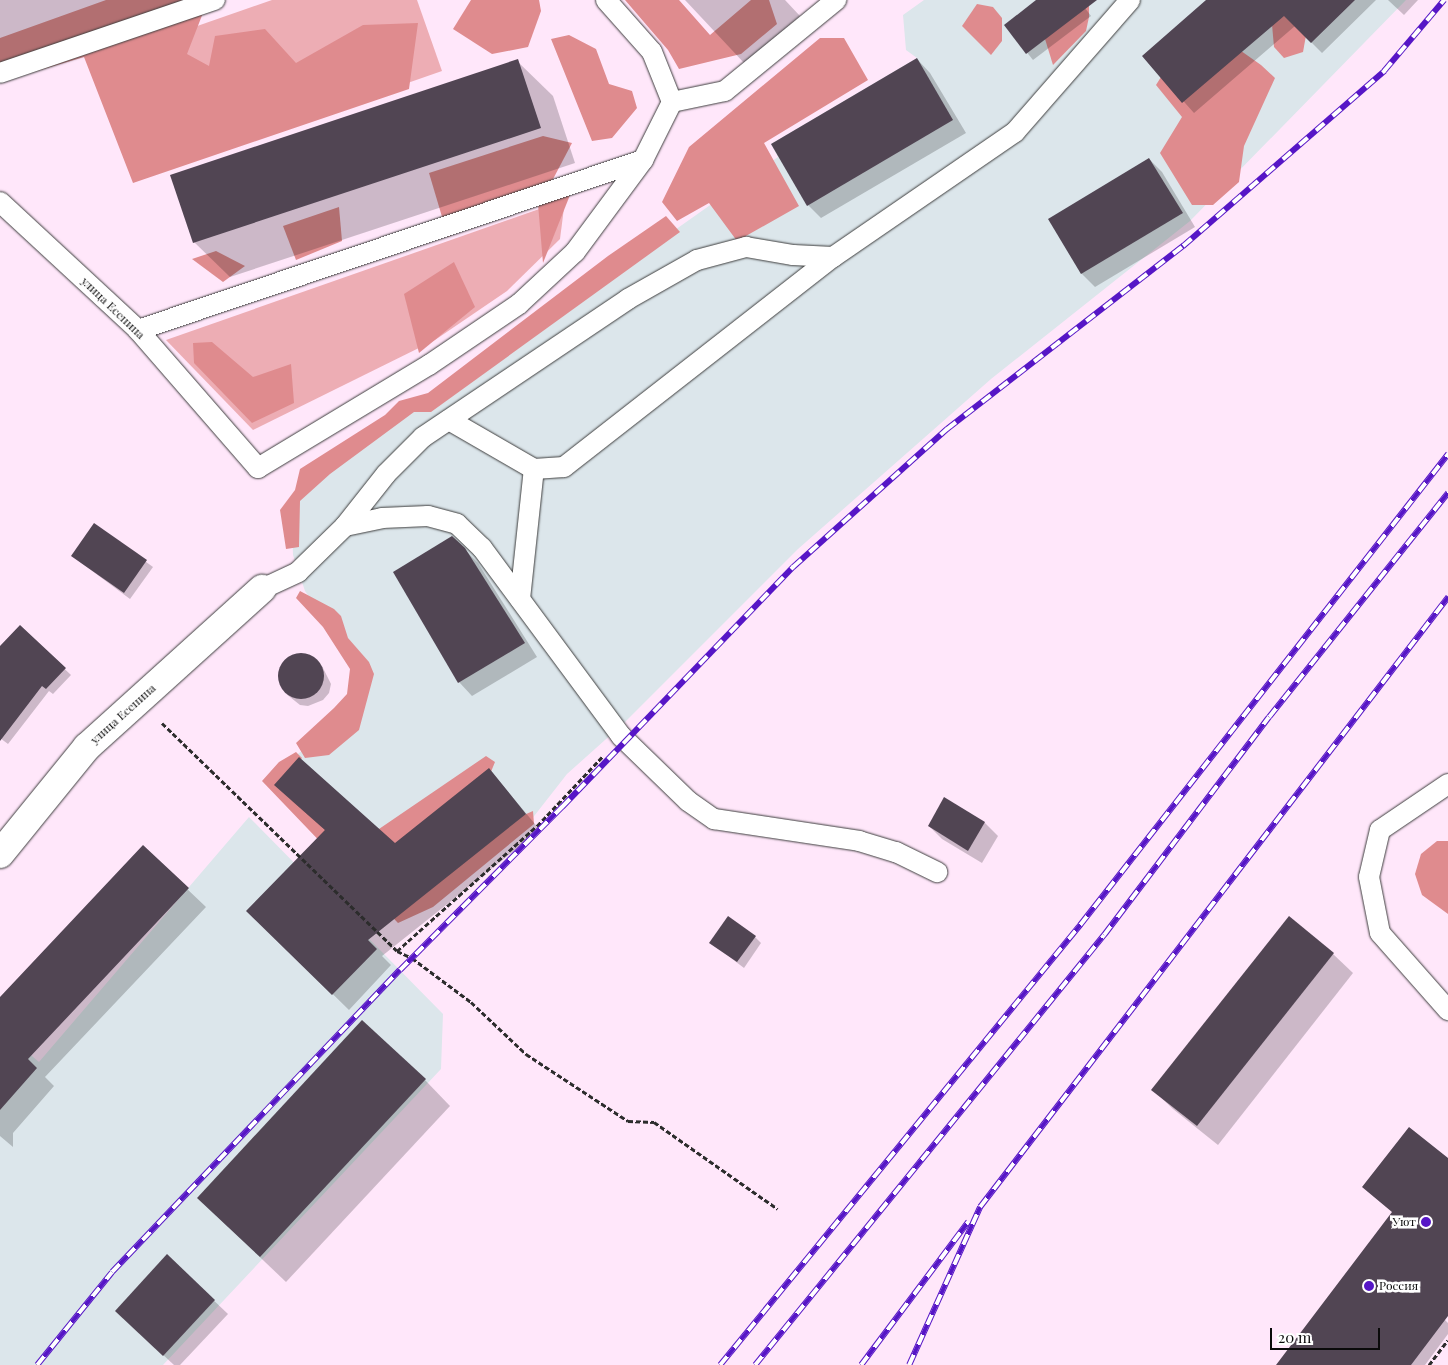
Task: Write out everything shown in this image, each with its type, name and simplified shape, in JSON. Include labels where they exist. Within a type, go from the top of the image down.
[{"type":"street","name":"улица Есенина","points":[[0,854],[87,746],[262,588]]},
{"type":"lane","points":[[0,73],[214,0]]},
{"type":"lane","points":[[138,330],[643,160],[672,102],[652,52],[606,0]]},
{"type":"lane","points":[[672,102],[725,91],[836,0]]},
{"type":"lane","points":[[449,420],[534,469],[564,467],[833,256],[1015,132],[1130,0]]},
{"type":"lane","name":"улица Есенина","points":[[12,206],[138,330],[258,468],[429,366],[519,304],[575,252],[643,160]]},
{"type":"lane","points":[[262,588],[298,572],[344,526],[386,474],[423,437],[628,299],[697,260],[746,247],[793,255],[833,256]]},
{"type":"lane","points":[[520,599],[534,469]]},
{"type":"lane","points":[[344,526],[382,518],[428,516],[457,524],[482,548],[621,736],[688,801],[714,819],[859,841],[896,852],[937,872]]},
{"type":"lane","points":[[1448,784],[1380,830],[1369,877],[1380,933],[1448,1010]]},
{"type":"path","points":[[139,700],[397,951],[412,958],[471,1002],[526,1054],[628,1121],[654,1122],[778,1209]]},
{"type":"path","points":[[397,951],[537,826],[621,736]]},
{"type":"path","points":[[1429,1365],[1448,1340]]},
{"type":"shaded area","points":[[106,0],[208,0],[187,54],[209,66],[215,36],[265,29],[296,63],[363,25],[418,23],[409,89],[133,183],[84,57],[0,82],[0,38]]},
{"type":"shaded area","points":[[272,0],[417,0],[442,71],[158,170],[117,54]]},
{"type":"shaded area","points":[[471,0],[539,0],[541,11],[528,47],[492,54],[453,29]]},
{"type":"shaded area","points":[[625,0],[679,0],[710,35],[751,0],[769,0],[777,24],[741,54],[679,69],[668,50]]},
{"type":"shaded area","points":[[924,0],[1406,0],[1190,221],[991,379],[798,549],[624,723],[567,774],[531,820],[399,919],[269,780],[347,710],[361,671],[305,591],[293,555],[291,504],[411,406],[429,404],[778,157],[771,144],[917,58],[906,50],[903,15]]},
{"type":"shaded area","points":[[1089,0],[1089,17],[1086,31],[1053,65],[1041,26]]},
{"type":"shaded area","points":[[1284,0],[1307,30],[1303,52],[1284,58],[1274,47],[1271,13]]},
{"type":"shaded area","points":[[977,4],[993,7],[1002,18],[1002,41],[991,55],[962,26]]},
{"type":"shaded area","points":[[569,35],[596,49],[609,84],[632,91],[637,108],[612,138],[592,141],[551,39]]},
{"type":"shaded area","points":[[820,38],[844,38],[868,80],[764,143],[799,206],[737,241],[709,203],[677,221],[662,202],[689,147]]},
{"type":"shaded area","points":[[1234,46],[1261,65],[1275,78],[1244,146],[1239,182],[1213,205],[1192,205],[1160,153],[1182,117],[1156,85],[1166,69]]},
{"type":"shaded area","points":[[543,136],[572,143],[552,181],[448,237],[429,173]]},
{"type":"shaded area","points":[[570,195],[543,263],[538,204]]},
{"type":"shaded area","points":[[565,200],[560,239],[507,291],[435,340],[253,430],[166,340]]},
{"type":"shaded area","points":[[339,207],[342,241],[296,260],[283,226]]},
{"type":"shaded area","points":[[666,216],[680,232],[431,412],[414,412],[330,474],[300,501],[299,547],[286,549],[280,510],[295,490],[300,469],[385,415],[399,401],[428,393],[608,256]]},
{"type":"shaded area","points":[[216,251],[245,266],[223,282],[192,259]]},
{"type":"shaded area","points":[[454,262],[475,307],[419,353],[404,294]]},
{"type":"shaded area","points":[[212,342],[253,377],[291,364],[294,403],[252,423],[194,363],[193,343]]},
{"type":"shaded area","points":[[300,591],[334,609],[341,616],[348,638],[369,662],[374,674],[359,730],[329,755],[305,758],[296,743],[347,694],[350,669],[323,627],[296,598]]},
{"type":"shaded area","points":[[296,752],[302,758],[279,786],[379,829],[486,756],[495,762],[488,779],[517,818],[533,811],[534,824],[433,907],[398,923],[262,781],[279,762]]},
{"type":"shaded area","points":[[249,817],[443,1014],[441,1069],[163,1365],[0,1365],[0,1029],[39,1062]]},
{"type":"shaded area","points":[[1437,841],[1448,841],[1448,914],[1422,895],[1415,874],[1421,854]]},
{"type":"building","points":[[1036,0],[1097,0],[1026,54],[1004,25]]},
{"type":"building","points":[[1206,0],[1355,0],[1311,43],[1284,16],[1182,103],[1142,56]]},
{"type":"building","points":[[917,58],[953,120],[807,206],[771,144]]},
{"type":"building","points":[[518,59],[541,128],[193,243],[170,175]]},
{"type":"building","points":[[1149,158],[1183,213],[1081,274],[1048,219]]},
{"type":"building","points":[[94,523],[147,560],[124,593],[71,556]]},
{"type":"building","points":[[452,536],[465,548],[525,643],[458,683],[393,572]]},
{"type":"building","points":[[20,625],[66,668],[46,689],[42,686],[0,741],[0,646]]},
{"type":"building","points":[[306,653],[310,654],[320,663],[323,667],[323,685],[314,695],[306,699],[296,699],[288,695],[279,685],[278,671],[282,663],[292,654]]},
{"type":"building","points":[[299,757],[395,843],[489,768],[526,814],[368,940],[377,949],[332,995],[246,911],[325,830],[274,785]]},
{"type":"building","points":[[944,797],[985,822],[968,851],[928,826]]},
{"type":"building","points":[[143,845],[189,888],[28,1059],[37,1068],[0,1110],[0,997]]},
{"type":"building","points":[[728,916],[756,936],[737,962],[709,943]]},
{"type":"building","points":[[1289,916],[1334,953],[1197,1126],[1151,1090]]},
{"type":"building","points":[[362,1020],[426,1079],[260,1257],[197,1198]]},
{"type":"building","points":[[1409,1127],[1448,1158],[1448,1316],[1411,1365],[1276,1365],[1392,1212],[1362,1187]]},
{"type":"building","points":[[167,1254],[215,1300],[163,1356],[115,1311]]},
{"type":"railway","points":[[37,1365],[112,1272],[400,970],[562,807],[793,567],[947,429],[1183,246],[1384,71],[1444,0]]},
{"type":"railway","points":[[720,1365],[1080,925],[1448,454]]},
{"type":"railway","points":[[755,1365],[1104,935],[1269,717],[1448,493]]},
{"type":"railway","points":[[909,1365],[980,1207],[1448,597]]},
{"type":"railway","points":[[861,1365],[968,1222]]},
{"type":"place","name":"Уют","points":[[1426,1222]]},
{"type":"place","name":"Россия","points":[[1369,1286]]}]
